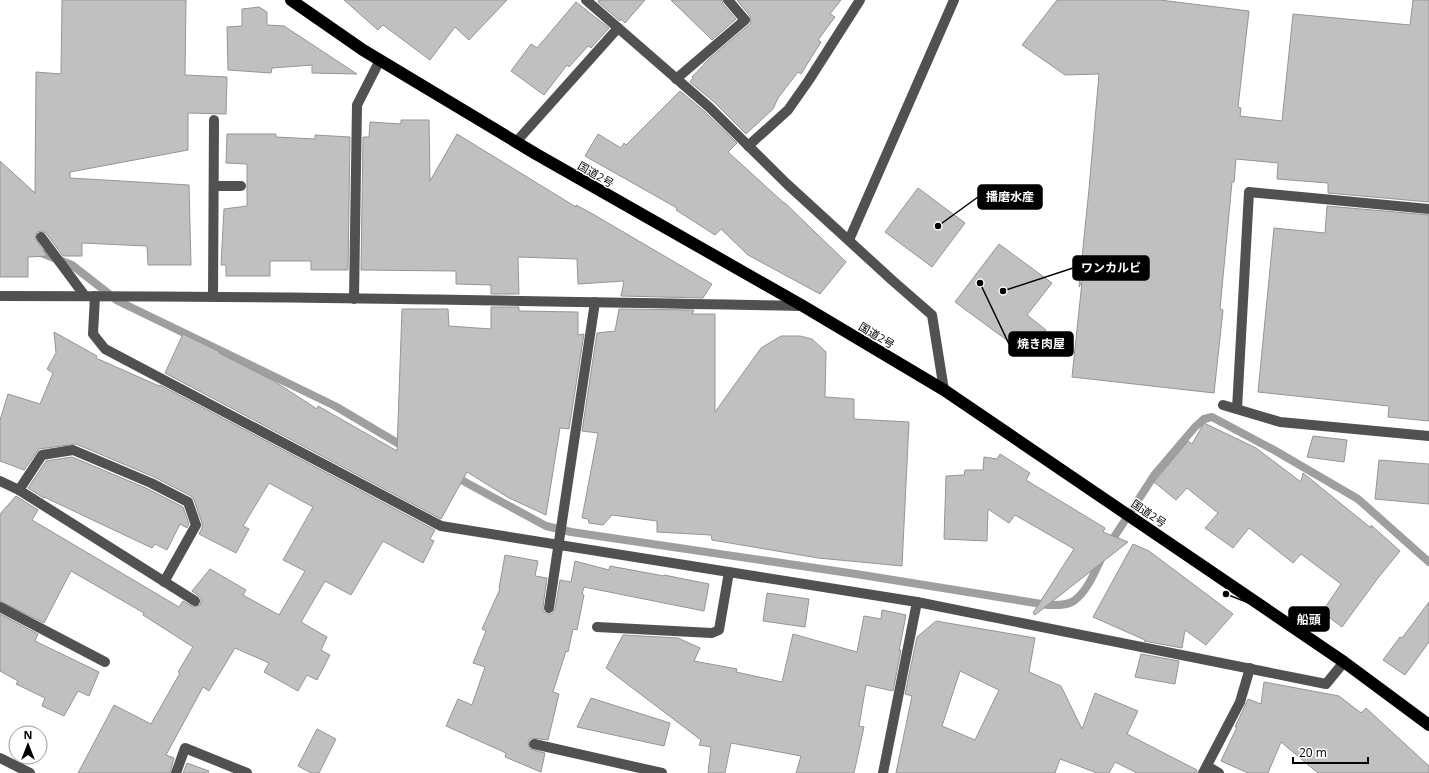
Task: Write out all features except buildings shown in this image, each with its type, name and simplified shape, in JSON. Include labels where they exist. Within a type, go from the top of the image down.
[{"type":"highway","name":"国道2号","points":[[291,0],[380,60],[516,142],[803,306],[944,390],[1344,662],[1429,725]]},
{"type":"street","points":[[676,79],[745,20],[728,0]]},
{"type":"street","points":[[748,146],[788,110],[860,0]]},
{"type":"street","points":[[849,240],[954,0]]},
{"type":"street","points":[[589,1],[709,107],[787,184],[932,315],[944,390]]},
{"type":"street","points":[[516,142],[618,28]]},
{"type":"street","points":[[354,298],[357,105],[380,60]]},
{"type":"street","points":[[212,297],[214,120]]},
{"type":"street","points":[[214,186],[242,186]]},
{"type":"street","points":[[1237,410],[1249,192],[1429,209]]},
{"type":"street","points":[[40,237],[65,269],[93,296],[93,334],[104,349],[441,526],[559,542],[729,572],[917,602],[1326,684],[1344,662]]},
{"type":"street","points":[[0,296],[354,298],[803,306]]},
{"type":"street","points":[[549,608],[595,302]]},
{"type":"street","points":[[1223,405],[1280,422],[1429,436]]},
{"type":"street","points":[[19,490],[42,455],[73,450],[151,483],[188,502],[196,525],[164,582]]},
{"type":"street","points":[[0,481],[19,490],[195,601]]},
{"type":"street","points":[[597,627],[712,632],[719,630],[729,572]]},
{"type":"street","points":[[884,773],[917,602]]},
{"type":"street","points":[[0,607],[104,662]]},
{"type":"street","points":[[1219,773],[1205,770],[1240,702],[1250,668]]},
{"type":"street","points":[[534,744],[662,773]]},
{"type":"street","points":[[176,773],[185,748],[247,773]]},
{"type":"street","points":[[0,758],[30,773]]},
{"type":"waterway","points":[[36,251],[72,265],[118,301],[335,406],[406,448]]},
{"type":"waterway","points":[[1109,545],[1155,474],[1195,427],[1204,419],[1212,417],[1274,450],[1358,499],[1429,562]]},
{"type":"waterway","points":[[454,476],[546,526],[571,532],[856,574],[1048,605],[1065,604],[1072,602],[1080,596],[1094,574],[1102,557]]},
{"type":"place","name":"播磨水産","points":[[938,226]]},
{"type":"place","name":"焼き肉屋","points":[[980,283]]},
{"type":"place","name":"ワンカルビ","points":[[1003,291]]},
{"type":"place","name":"船頭","points":[[1226,594]]}]
